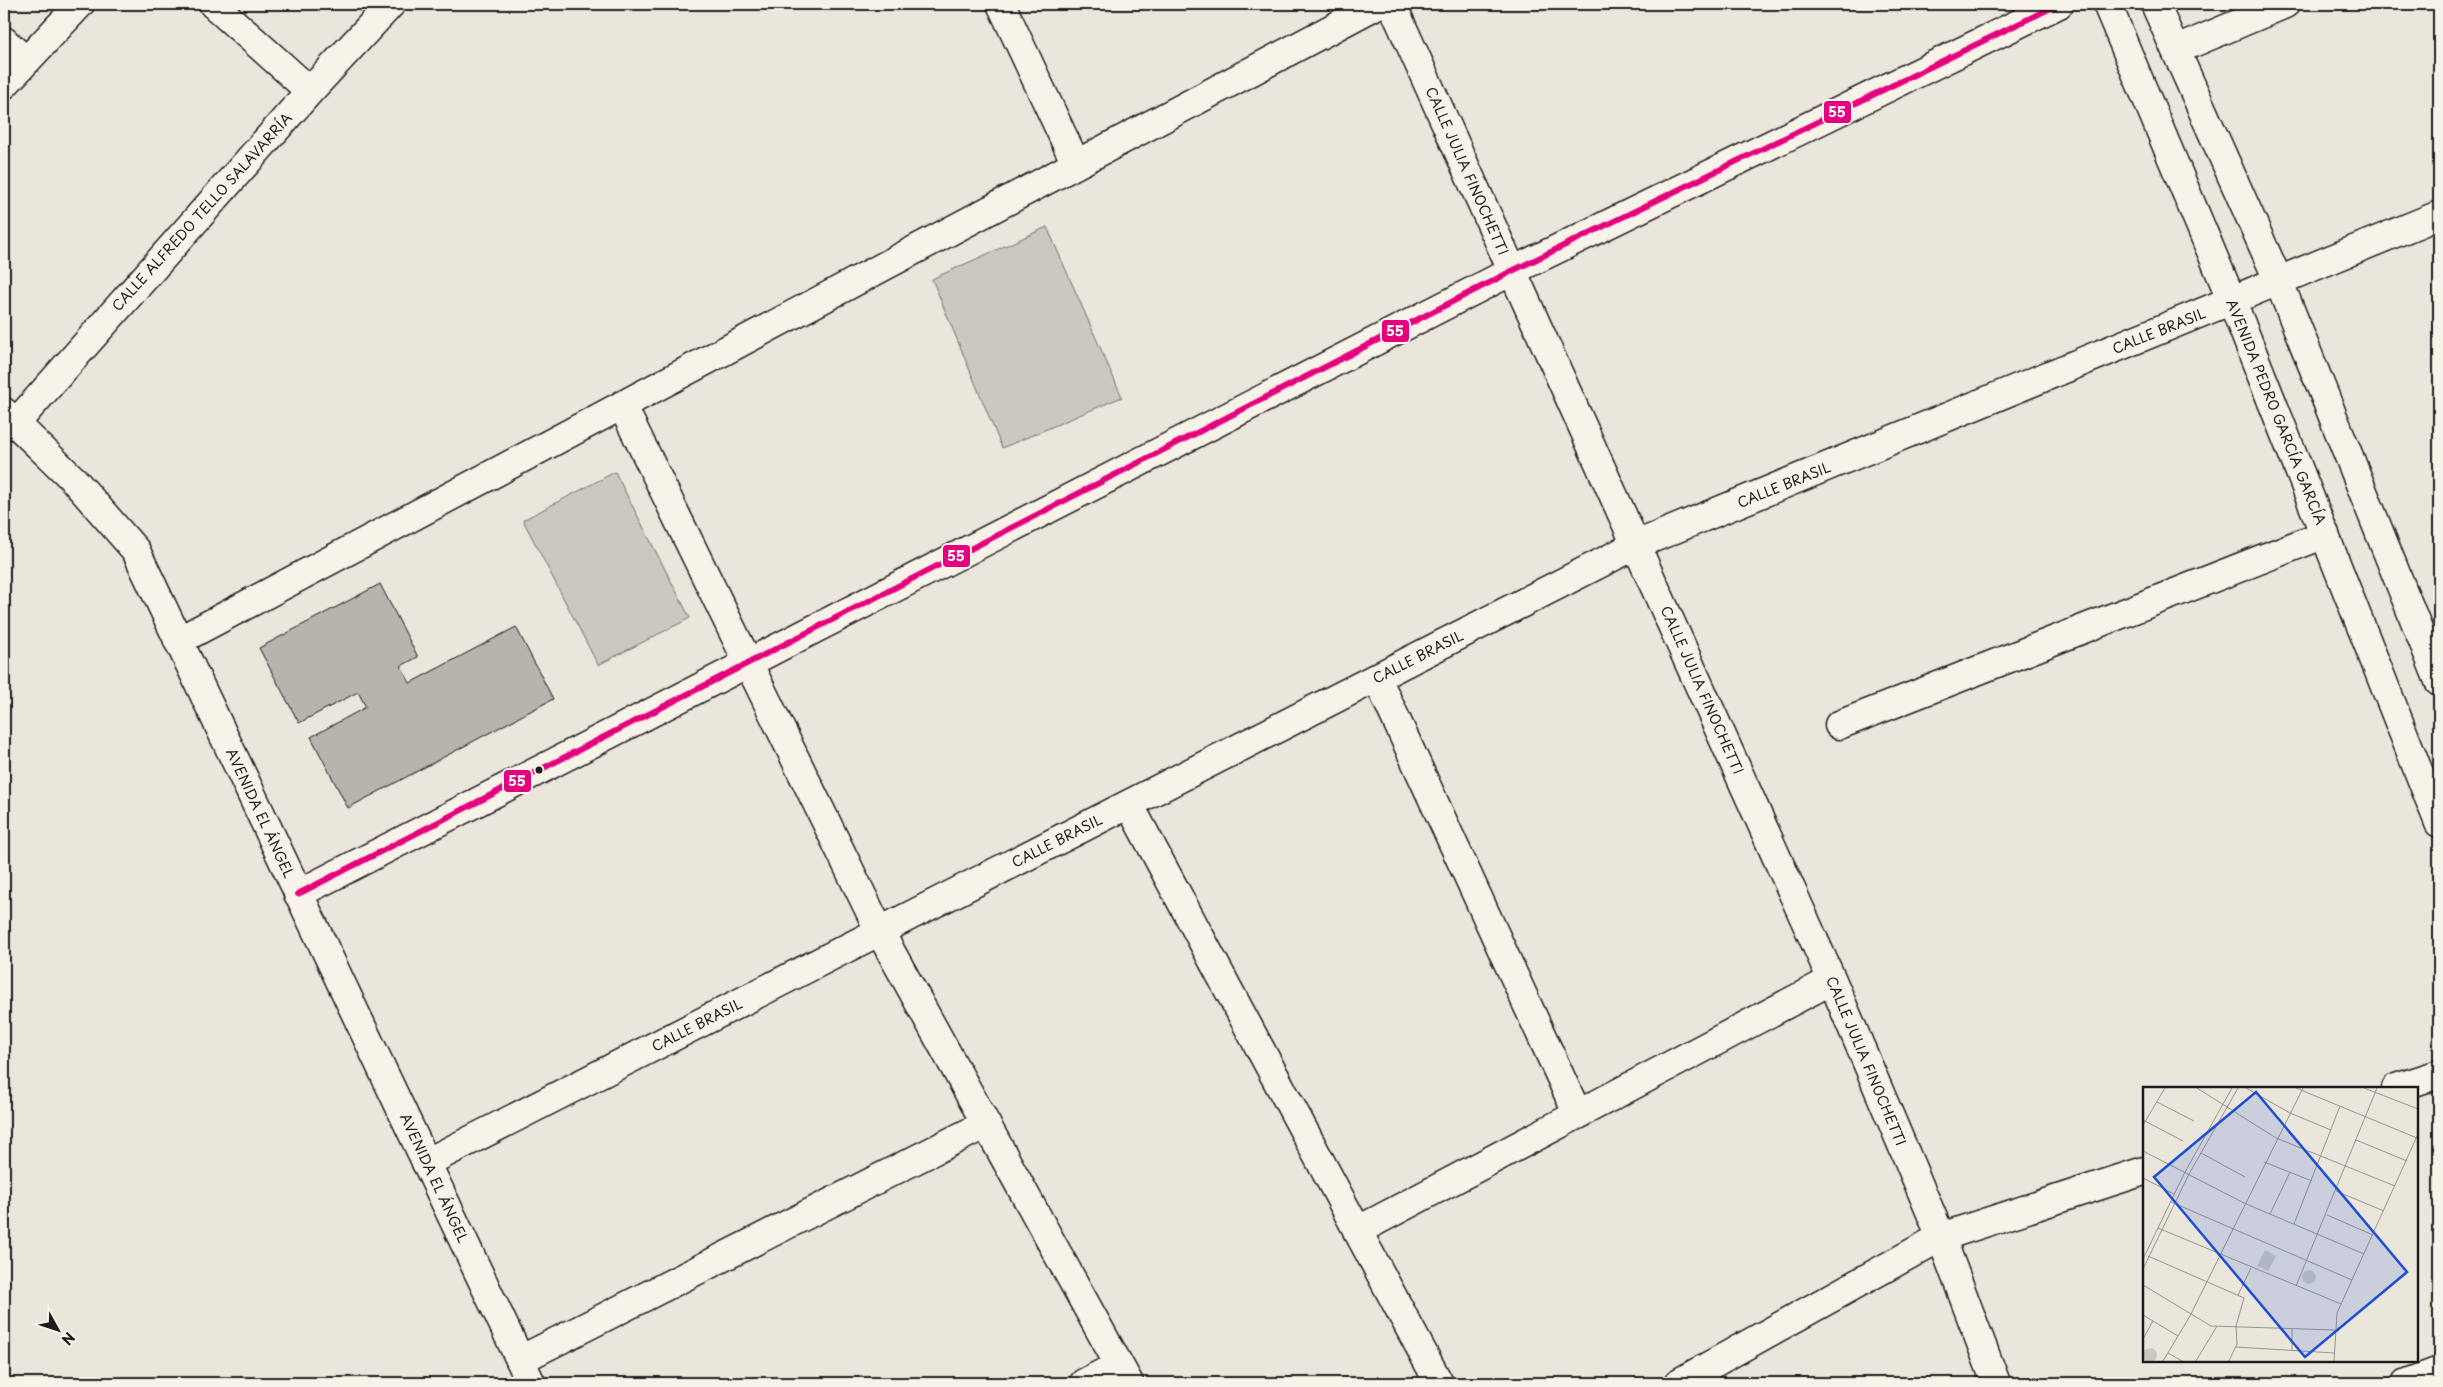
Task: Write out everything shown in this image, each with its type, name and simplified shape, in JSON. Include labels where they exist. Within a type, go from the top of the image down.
[{"type":"street","points":[[4,85],[80,4]]},
{"type":"street","points":[[213,4],[310,91]]},
{"type":"street","name":"CALLE ALFREDO TELLO SALAVARRÍA","points":[[10,417],[390,4]]},
{"type":"street","points":[[1001,4],[1076,164]]},
{"type":"street","points":[[178,641],[1378,4]]},
{"type":"street","name":"CALLE JULIA FINOCHETTI","points":[[1392,4],[1832,980],[1941,1237],[1996,1383]]},
{"type":"street","points":[[298,894],[1512,271],[2059,4]]},
{"type":"street","name":"AVENIDA PEDRO GARCÍA GARCÍA","points":[[2107,4],[2232,302],[2439,823]]},
{"type":"street","points":[[2155,4],[2279,282],[2439,681]]},
{"type":"street","points":[[2176,50],[2285,4]]},
{"type":"street","points":[[4,41],[26,61]]},
{"type":"street","name":"CALLE BRASIL","points":[[426,1164],[1636,545],[2232,302],[2439,215]]},
{"type":"street","points":[[622,405],[880,932],[1124,1374],[1084,1383]]},
{"type":"street","name":"AVENIDA EL ÁNGEL","points":[[10,417],[74,480],[136,551],[526,1372]]},
{"type":"street","points":[[1839,725],[2324,534]]},
{"type":"street","points":[[1377,678],[1578,1115]]},
{"type":"street","points":[[1129,804],[1439,1383]]},
{"type":"street","points":[[1357,1231],[1832,980]]},
{"type":"street","points":[[2399,1087],[2439,1074]]},
{"type":"street","points":[[526,1372],[986,1124]]},
{"type":"street","points":[[1678,1383],[1941,1237],[2143,1171]]},
{"type":"street","points":[[2406,1383],[2439,1371]]},
{"type":"shaded area","points":[[1047,227],[1122,397],[1002,448],[932,279]]},
{"type":"shaded area","points":[[615,472],[690,618],[598,665],[523,520]]},
{"type":"building","points":[[380,584],[418,657],[401,666],[410,683],[516,627],[553,699],[348,808],[311,737],[366,707],[358,692],[299,723],[259,648]]},
{"type":"transit line","name":"55","points":[[298,894],[1512,271],[2059,4]]}]
